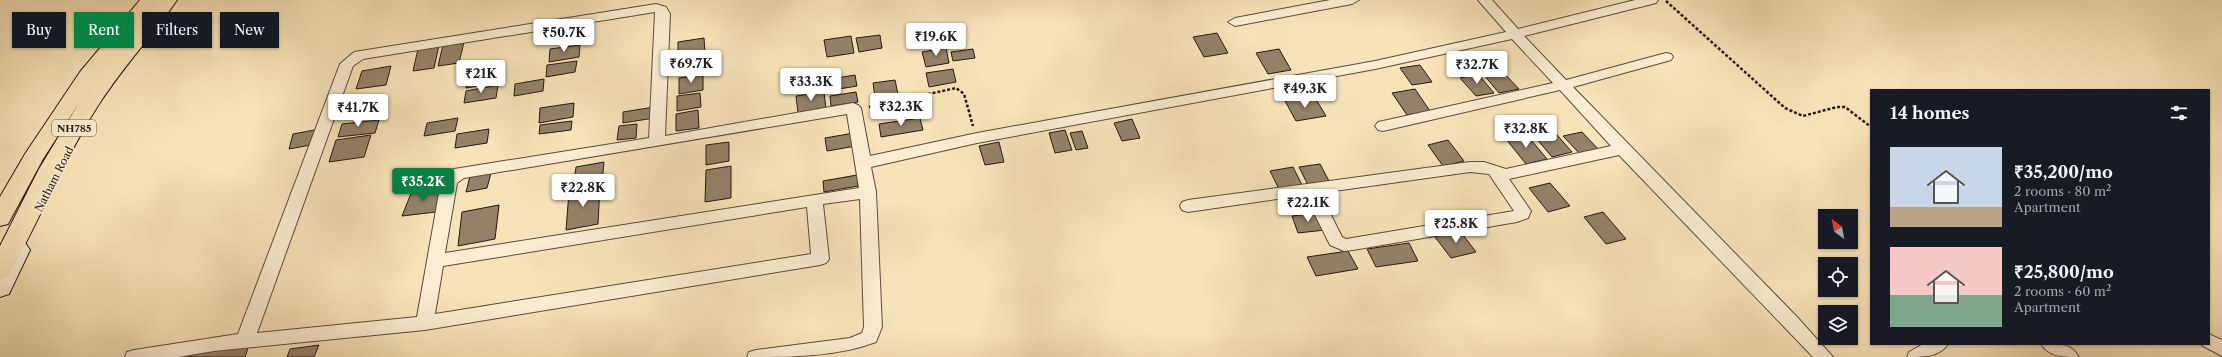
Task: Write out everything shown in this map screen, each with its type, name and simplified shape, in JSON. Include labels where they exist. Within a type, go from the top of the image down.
[{"type":"highway","name":"NH785","points":[[0,218],[36,151],[58,116],[98,61],[150,0]]},
{"type":"highway","name":"NH785","points":[[0,270],[50,169],[85,110],[134,42],[168,0]]},
{"type":"main road","points":[[0,202],[26,156],[60,102],[102,47],[143,0]]},
{"type":"main road","name":"Natham Road","points":[[0,288],[55,175],[82,128],[126,61],[176,0]]},
{"type":"street","points":[[1485,0],[1621,149],[1728,255],[1824,357]]},
{"type":"street","points":[[864,163],[977,138],[1375,65],[1515,34],[1651,0]]},
{"type":"street","points":[[1235,22],[1343,1]]},
{"type":"street","points":[[245,341],[347,64],[359,56],[642,9],[656,8],[661,10],[663,14],[657,142]]},
{"type":"street","points":[[1383,126],[1563,85],[1666,57]]},
{"type":"street","points":[[425,323],[449,182],[452,177],[460,173],[657,142],[849,107],[855,110],[868,192],[873,327],[870,337],[853,345],[802,354],[756,357]]},
{"type":"street","points":[[1188,206],[1470,167],[1484,167],[1505,174],[1521,172],[1621,149]]},
{"type":"street","points":[[1310,189],[1336,241],[1344,245],[1511,218],[1522,214],[1523,210],[1494,170]]},
{"type":"street","points":[[436,261],[868,192]]},
{"type":"street","points":[[134,357],[158,355],[245,341],[425,323],[820,259],[814,200]]},
{"type":"street","points":[[2210,343],[2222,349]]},
{"type":"street","points":[[1916,357],[1937,345]]},
{"type":"street","points":[[2052,345],[2070,357]]},
{"type":"path","points":[[1665,0],[1785,108],[1804,116],[1837,107],[1845,107],[1870,126]]},
{"type":"path","points":[[855,110],[956,88],[964,94],[977,138]]},
{"type":"building","points":[[1217,33],[1228,53],[1204,57],[1193,37]]},
{"type":"building","points":[[880,35],[882,48],[859,52],[856,38]]},
{"type":"building","points":[[851,36],[854,53],[827,57],[824,40]]},
{"type":"building","points":[[704,38],[705,53],[678,57],[678,42]]},
{"type":"building","points":[[464,42],[459,63],[438,66],[443,45]]},
{"type":"building","points":[[439,45],[434,68],[413,71],[418,49]]},
{"type":"building","points":[[580,45],[579,57],[549,62],[550,49]]},
{"type":"building","points":[[946,48],[949,63],[926,67],[922,52]]},
{"type":"building","points":[[973,49],[975,58],[953,61],[951,52]]},
{"type":"building","points":[[1279,49],[1291,70],[1268,74],[1256,53]]},
{"type":"building","points":[[704,56],[704,71],[679,75],[679,59]]},
{"type":"building","points":[[577,61],[575,72],[546,77],[547,65]]},
{"type":"building","points":[[1420,65],[1432,82],[1412,85],[1400,68]]},
{"type":"building","points":[[391,66],[386,85],[356,89],[362,71]]},
{"type":"building","points":[[500,69],[498,83],[466,88],[468,75]]},
{"type":"building","points":[[953,69],[956,82],[929,87],[926,73]]},
{"type":"building","points":[[1502,71],[1519,89],[1499,93],[1484,75]]},
{"type":"building","points":[[703,74],[703,90],[679,94],[679,78]]},
{"type":"building","points":[[1478,74],[1494,93],[1476,96],[1460,78]]},
{"type":"building","points":[[855,75],[857,86],[833,90],[831,79]]},
{"type":"building","points":[[544,79],[543,91],[514,96],[515,84]]},
{"type":"building","points":[[895,80],[898,94],[875,97],[873,83]]},
{"type":"building","points":[[498,85],[496,98],[464,103],[466,91]]},
{"type":"building","points":[[1415,89],[1430,111],[1407,115],[1392,93]]},
{"type":"building","points":[[824,92],[826,109],[798,113],[796,96]]},
{"type":"building","points":[[856,92],[858,102],[831,106],[830,96]]},
{"type":"building","points":[[700,93],[701,107],[677,111],[677,96]]},
{"type":"building","points":[[1314,96],[1326,116],[1296,121],[1285,101]]},
{"type":"building","points":[[574,103],[573,117],[539,123],[540,108]]},
{"type":"building","points":[[654,107],[654,118],[623,123],[623,112]]},
{"type":"building","points":[[698,110],[699,128],[676,131],[676,114]]},
{"type":"building","points":[[458,118],[455,131],[424,136],[427,123]]},
{"type":"building","points":[[920,118],[923,130],[881,137],[879,124]]},
{"type":"building","points":[[1132,119],[1140,138],[1122,141],[1114,123]]},
{"type":"building","points":[[379,120],[375,133],[338,137],[342,124]]},
{"type":"building","points":[[572,121],[571,130],[539,134],[540,125]]},
{"type":"building","points":[[637,124],[636,138],[617,140],[619,126]]},
{"type":"building","points":[[1550,127],[1572,152],[1552,157],[1530,131]]},
{"type":"building","points":[[320,129],[316,144],[289,149],[293,134]]},
{"type":"building","points":[[489,129],[487,143],[455,148],[457,134]]},
{"type":"building","points":[[1065,130],[1072,150],[1055,153],[1049,133]]},
{"type":"building","points":[[1082,131],[1088,148],[1076,150],[1070,133]]},
{"type":"building","points":[[1582,132],[1599,150],[1580,154],[1563,136]]},
{"type":"building","points":[[854,133],[856,146],[827,151],[825,138]]},
{"type":"building","points":[[1526,134],[1547,159],[1526,164],[1506,139]]},
{"type":"building","points":[[371,135],[364,157],[329,162],[336,140]]},
{"type":"building","points":[[1448,140],[1464,161],[1443,166],[1428,145]]},
{"type":"building","points":[[729,142],[729,161],[706,165],[706,145]]},
{"type":"building","points":[[999,142],[1004,162],[985,165],[979,146]]},
{"type":"building","points":[[604,162],[602,183],[573,187],[576,167]]},
{"type":"building","points":[[1320,164],[1329,181],[1308,185],[1299,167]]},
{"type":"building","points":[[731,166],[731,198],[705,202],[706,170]]},
{"type":"building","points":[[1293,167],[1303,187],[1280,191],[1270,171]]},
{"type":"building","points":[[491,173],[487,188],[466,192],[470,176]]},
{"type":"building","points":[[857,175],[858,186],[824,192],[823,181]]},
{"type":"building","points":[[1550,183],[1570,206],[1548,212],[1529,188]]},
{"type":"building","points":[[444,187],[436,212],[402,216],[412,191]]},
{"type":"building","points":[[600,187],[598,224],[566,230],[569,192]]},
{"type":"building","points":[[499,205],[495,239],[458,246],[462,212]]},
{"type":"building","points":[[1603,212],[1626,239],[1606,244],[1584,217]]},
{"type":"building","points":[[1317,213],[1325,230],[1298,233],[1292,216]]},
{"type":"building","points":[[1460,231],[1476,252],[1451,258],[1435,237]]},
{"type":"building","points":[[1409,243],[1418,261],[1376,267],[1367,249]]},
{"type":"building","points":[[1348,251],[1358,269],[1316,276],[1307,257]]},
{"type":"building","points":[[249,345],[245,357],[178,357]]},
{"type":"building","points":[[319,345],[314,357],[287,357],[290,349]]}]
